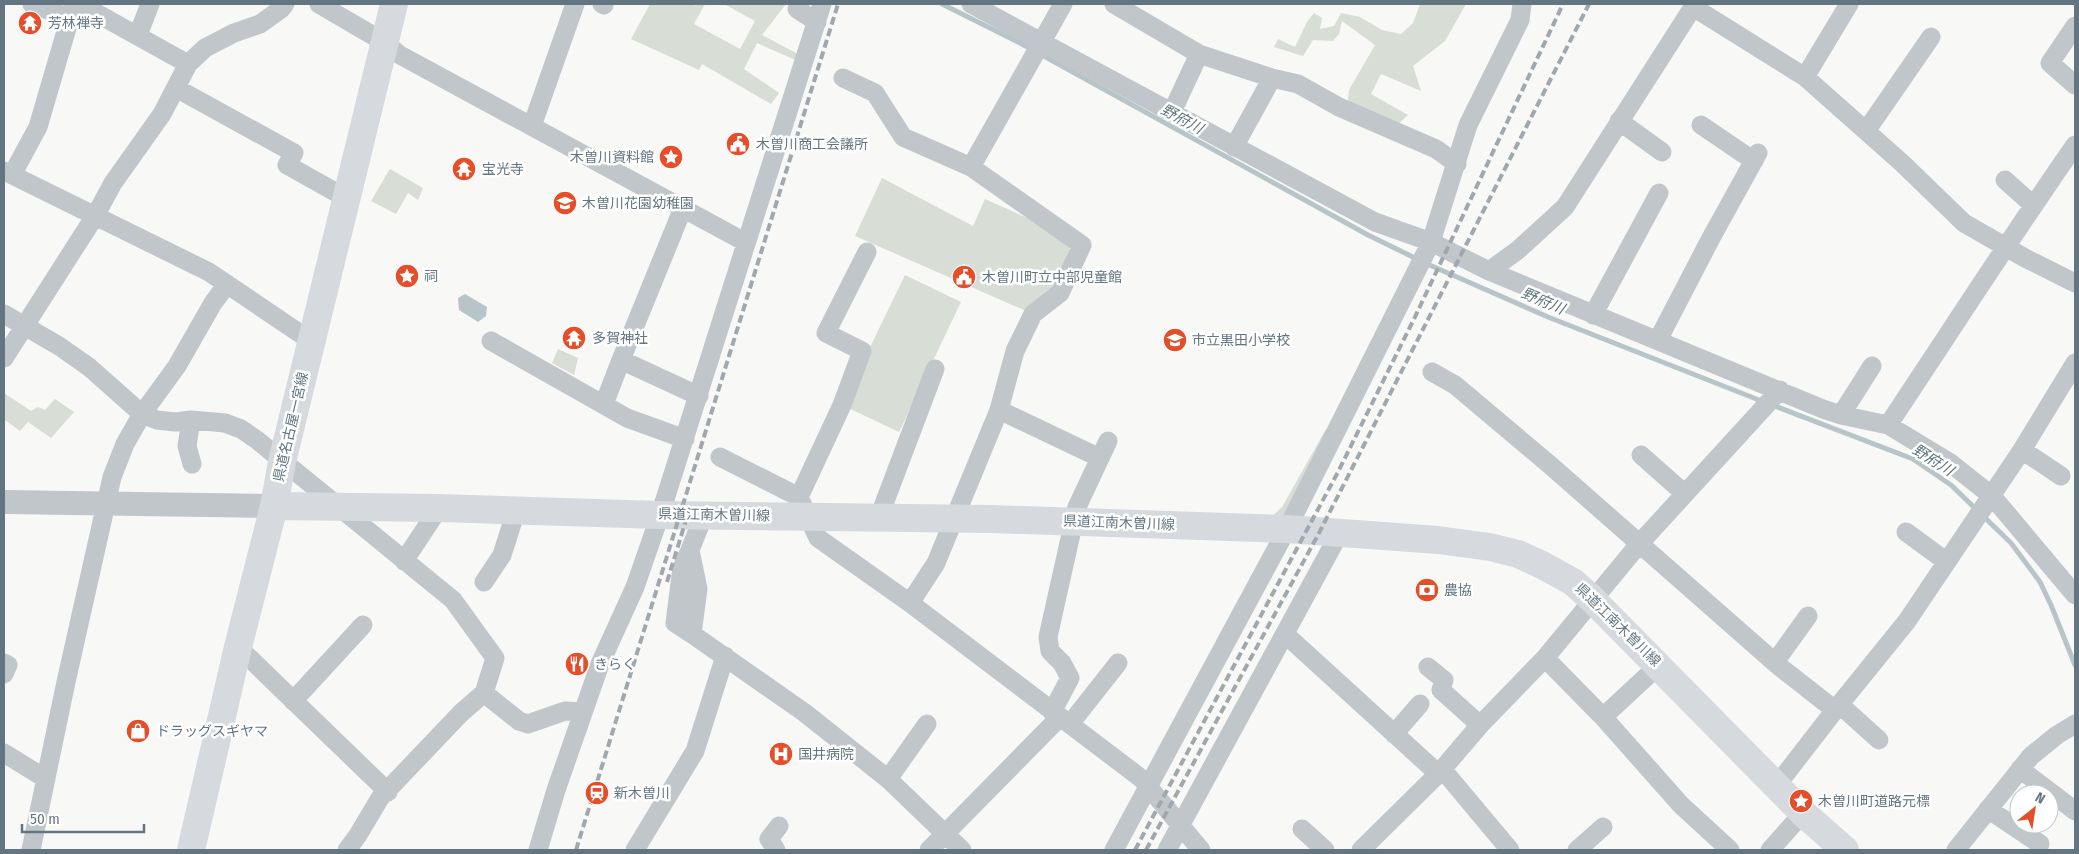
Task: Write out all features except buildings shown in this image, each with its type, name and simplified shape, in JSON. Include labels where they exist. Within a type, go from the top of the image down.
[{"type":"main road","name":"県道名古屋一宮線","points":[[190,850],[238,647],[274,506],[282,462],[394,4]]},
{"type":"main road","name":"県道江南木曽川線","points":[[274,506],[439,508],[660,515],[704,515],[804,506],[879,517],[1287,529],[1438,540],[1490,547],[1518,554],[1573,582],[1659,665],[1803,813],[1845,850]]},
{"type":"street","points":[[32,4],[75,9],[138,35],[188,64]]},
{"type":"street","points":[[138,35],[150,4]]},
{"type":"street","points":[[4,358],[96,216],[113,183],[162,114],[188,64],[205,48],[234,33],[260,24],[285,4]]},
{"type":"street","points":[[319,4],[384,42],[400,55],[745,242]]},
{"type":"street","points":[[532,126],[575,4]]},
{"type":"street","points":[[971,4],[1038,50],[1172,112],[1375,222],[1429,247],[1658,340],[1779,392],[1841,415],[1888,425],[1949,462],[1989,499],[2075,595]]},
{"type":"street","points":[[971,167],[1063,4]]},
{"type":"street","points":[[1114,4],[1199,54],[1272,78],[1298,84],[1339,107],[1436,149],[1457,164]]},
{"type":"street","points":[[1114,850],[1287,529],[1429,247],[1468,125],[1520,20],[1522,4]]},
{"type":"street","points":[[1805,77],[1849,4]]},
{"type":"street","points":[[1489,271],[1518,250],[1565,207],[1694,6],[1805,77],[1964,223],[2075,283]]},
{"type":"street","points":[[75,9],[38,127],[8,173],[209,272],[312,341]]},
{"type":"street","points":[[538,850],[582,712],[600,664],[635,587],[660,515],[819,13],[797,9]]},
{"type":"street","points":[[2075,26],[2050,62],[2075,85]]},
{"type":"street","points":[[1866,131],[1931,37]]},
{"type":"street","points":[[1172,112],[1199,54]]},
{"type":"street","points":[[843,78],[875,93],[903,137],[971,167],[1082,245],[1060,293],[1033,314],[1015,351],[998,410],[936,563],[910,603]]},
{"type":"street","points":[[1234,147],[1272,78]]},
{"type":"street","points":[[176,88],[294,153],[287,165],[346,198]]},
{"type":"street","points":[[1620,121],[1662,152]]},
{"type":"street","points":[[1658,340],[1710,238],[1756,157],[1701,125]]},
{"type":"street","points":[[1888,425],[1948,320],[2005,246],[2075,145]]},
{"type":"street","points":[[2006,180],[2034,205]]},
{"type":"street","points":[[1593,315],[1659,193]]},
{"type":"street","points":[[604,404],[683,208]]},
{"type":"street","points":[[804,506],[862,351],[826,333],[867,252]]},
{"type":"street","points":[[32,850],[105,503],[112,478],[125,444],[142,414],[177,366],[227,284]]},
{"type":"street","points":[[4,314],[89,367],[142,414],[157,420],[175,422],[191,420],[226,424],[241,429],[257,440],[453,600],[495,658],[484,693],[461,713],[388,792],[380,798],[358,835],[346,850]]},
{"type":"street","points":[[491,342],[627,418],[685,440]]},
{"type":"street","points":[[621,360],[699,396]]},
{"type":"street","points":[[1777,785],[1837,707],[1907,622],[2022,450],[2075,364]]},
{"type":"street","points":[[1841,415],[1872,366]]},
{"type":"street","points":[[879,517],[936,369]]},
{"type":"street","points":[[1432,372],[1455,385],[1550,465],[1775,662],[1879,740]]},
{"type":"street","points":[[1361,850],[1439,773],[1480,725],[1545,658],[1639,544],[1779,392]]},
{"type":"street","points":[[998,410],[1104,450],[1077,507],[1048,637],[1050,651],[1062,664],[1070,678],[1060,718]]},
{"type":"street","points":[[191,420],[187,446],[192,464]]},
{"type":"street","points":[[2022,450],[2061,476]]},
{"type":"street","points":[[1640,455],[1685,494]]},
{"type":"street","points":[[720,457],[804,506],[818,538],[910,603],[1142,779],[1201,850]]},
{"type":"street","points":[[4,502],[274,506]]},
{"type":"street","points":[[404,561],[439,508]]},
{"type":"street","points":[[484,582],[502,555],[516,511]]},
{"type":"street","points":[[704,515],[690,550],[688,582],[698,589],[692,634],[805,712],[888,779],[944,835],[962,850]]},
{"type":"street","points":[[1906,532],[1947,562]]},
{"type":"street","points":[[1167,850],[1286,635],[1339,534]]},
{"type":"street","points":[[1775,662],[1808,616]]},
{"type":"street","points":[[293,701],[363,625]]},
{"type":"street","points":[[1286,635],[1394,734],[1439,773],[1448,776],[1510,850]]},
{"type":"street","points":[[238,647],[388,792]]},
{"type":"street","points":[[639,848],[695,751],[725,656]]},
{"type":"street","points":[[1545,658],[1603,717],[1681,805],[1730,850]]},
{"type":"street","points":[[4,662],[8,665],[4,674]]},
{"type":"street","points":[[929,850],[1060,718],[1118,663]]},
{"type":"street","points":[[1603,717],[1659,665]]},
{"type":"street","points":[[1428,667],[1444,680],[1441,690],[1480,725]]},
{"type":"street","points":[[484,693],[519,721],[528,724],[565,711],[582,712]]},
{"type":"street","points":[[1394,734],[1420,704]]},
{"type":"street","points":[[888,779],[927,724]]},
{"type":"street","points":[[1956,850],[2031,756],[2057,735],[2075,724]]},
{"type":"street","points":[[4,753],[46,779]]},
{"type":"street","points":[[2020,769],[2075,811]]},
{"type":"street","points":[[1988,809],[2040,844]]},
{"type":"street","points":[[1770,850],[1803,813]]},
{"type":"street","points":[[776,850],[769,839],[779,826]]},
{"type":"street","points":[[1577,850],[1603,827]]},
{"type":"street","points":[[1302,828],[1324,850]]},
{"type":"shaded area","points":[[650,4],[693,4],[696,6],[697,4],[705,4],[694,24],[740,49],[755,21],[724,4],[786,4],[762,35],[798,54],[802,63],[757,43],[744,69],[779,93],[771,104],[702,64],[699,70],[631,39]]},
{"type":"shaded area","points":[[1420,4],[1466,4],[1445,41],[1413,66],[1421,91],[1381,74],[1371,94],[1408,115],[1397,125],[1348,102],[1349,90],[1375,45],[1342,21],[1339,34],[1333,41],[1313,40],[1303,56],[1274,47],[1278,39],[1295,47],[1307,22],[1314,13],[1322,18],[1320,29],[1334,26],[1341,13],[1360,17],[1382,30],[1401,34],[1413,23]]},
{"type":"shaded area","points":[[390,169],[423,188],[418,200],[408,193],[396,214],[371,201]]},
{"type":"shaded area","points":[[882,178],[973,226],[985,199],[1072,238],[1060,293],[1033,314],[855,236]]},
{"type":"shaded area","points":[[905,275],[961,302],[899,432],[842,405]]},
{"type":"shaded area","points":[[465,294],[487,307],[486,316],[478,322],[459,310],[458,298]]},
{"type":"shaded area","points":[[558,349],[578,358],[574,375],[552,363]]},
{"type":"shaded area","points":[[4,393],[31,411],[38,407],[45,410],[55,399],[74,412],[51,438],[28,422],[20,431],[4,421]]},
{"type":"shaded area","points":[[1326,429],[1334,435],[1287,529],[1260,528],[1282,507]]},
{"type":"waterway","name":"野府川","points":[[942,4],[1022,44],[1368,235],[1417,259]]},
{"type":"waterway","name":"野府川","points":[[1425,263],[1548,317],[1764,402]]},
{"type":"waterway","name":"野府川","points":[[1772,405],[1913,459],[1951,485],[2011,543],[2040,582],[2075,665]]},
{"type":"railway","points":[[576,850],[838,4]]},
{"type":"railway","points":[[1135,850],[1338,472],[1414,319],[1563,4]]},
{"type":"railway","points":[[1146,850],[1318,535],[1589,4]]},
{"type":"railway","points":[[667,582],[686,520]]},
{"type":"place","name":"芳林禅寺","points":[[30,23]]},
{"type":"place","name":"木曽川商工会議所","points":[[738,144]]},
{"type":"place","name":"木曽川資料館","points":[[671,157]]},
{"type":"place","name":"宝光寺","points":[[464,169]]},
{"type":"place","name":"木曽川花園幼稚園","points":[[565,203]]},
{"type":"place","name":"祠","points":[[407,276]]},
{"type":"place","name":"木曽川町立中部児童館","points":[[964,277]]},
{"type":"place","name":"多賀神社","points":[[574,338]]},
{"type":"place","name":"市立黒田小学校","points":[[1175,340]]},
{"type":"place","name":"農協","points":[[1427,590]]},
{"type":"place","name":"きらく","points":[[577,664]]},
{"type":"place","name":"ドラッグスギヤマ","points":[[138,731]]},
{"type":"place","name":"国井病院","points":[[781,754]]},
{"type":"place","name":"新木曽川","points":[[597,793]]},
{"type":"place","name":"木曽川町道路元標","points":[[1801,801]]}]
